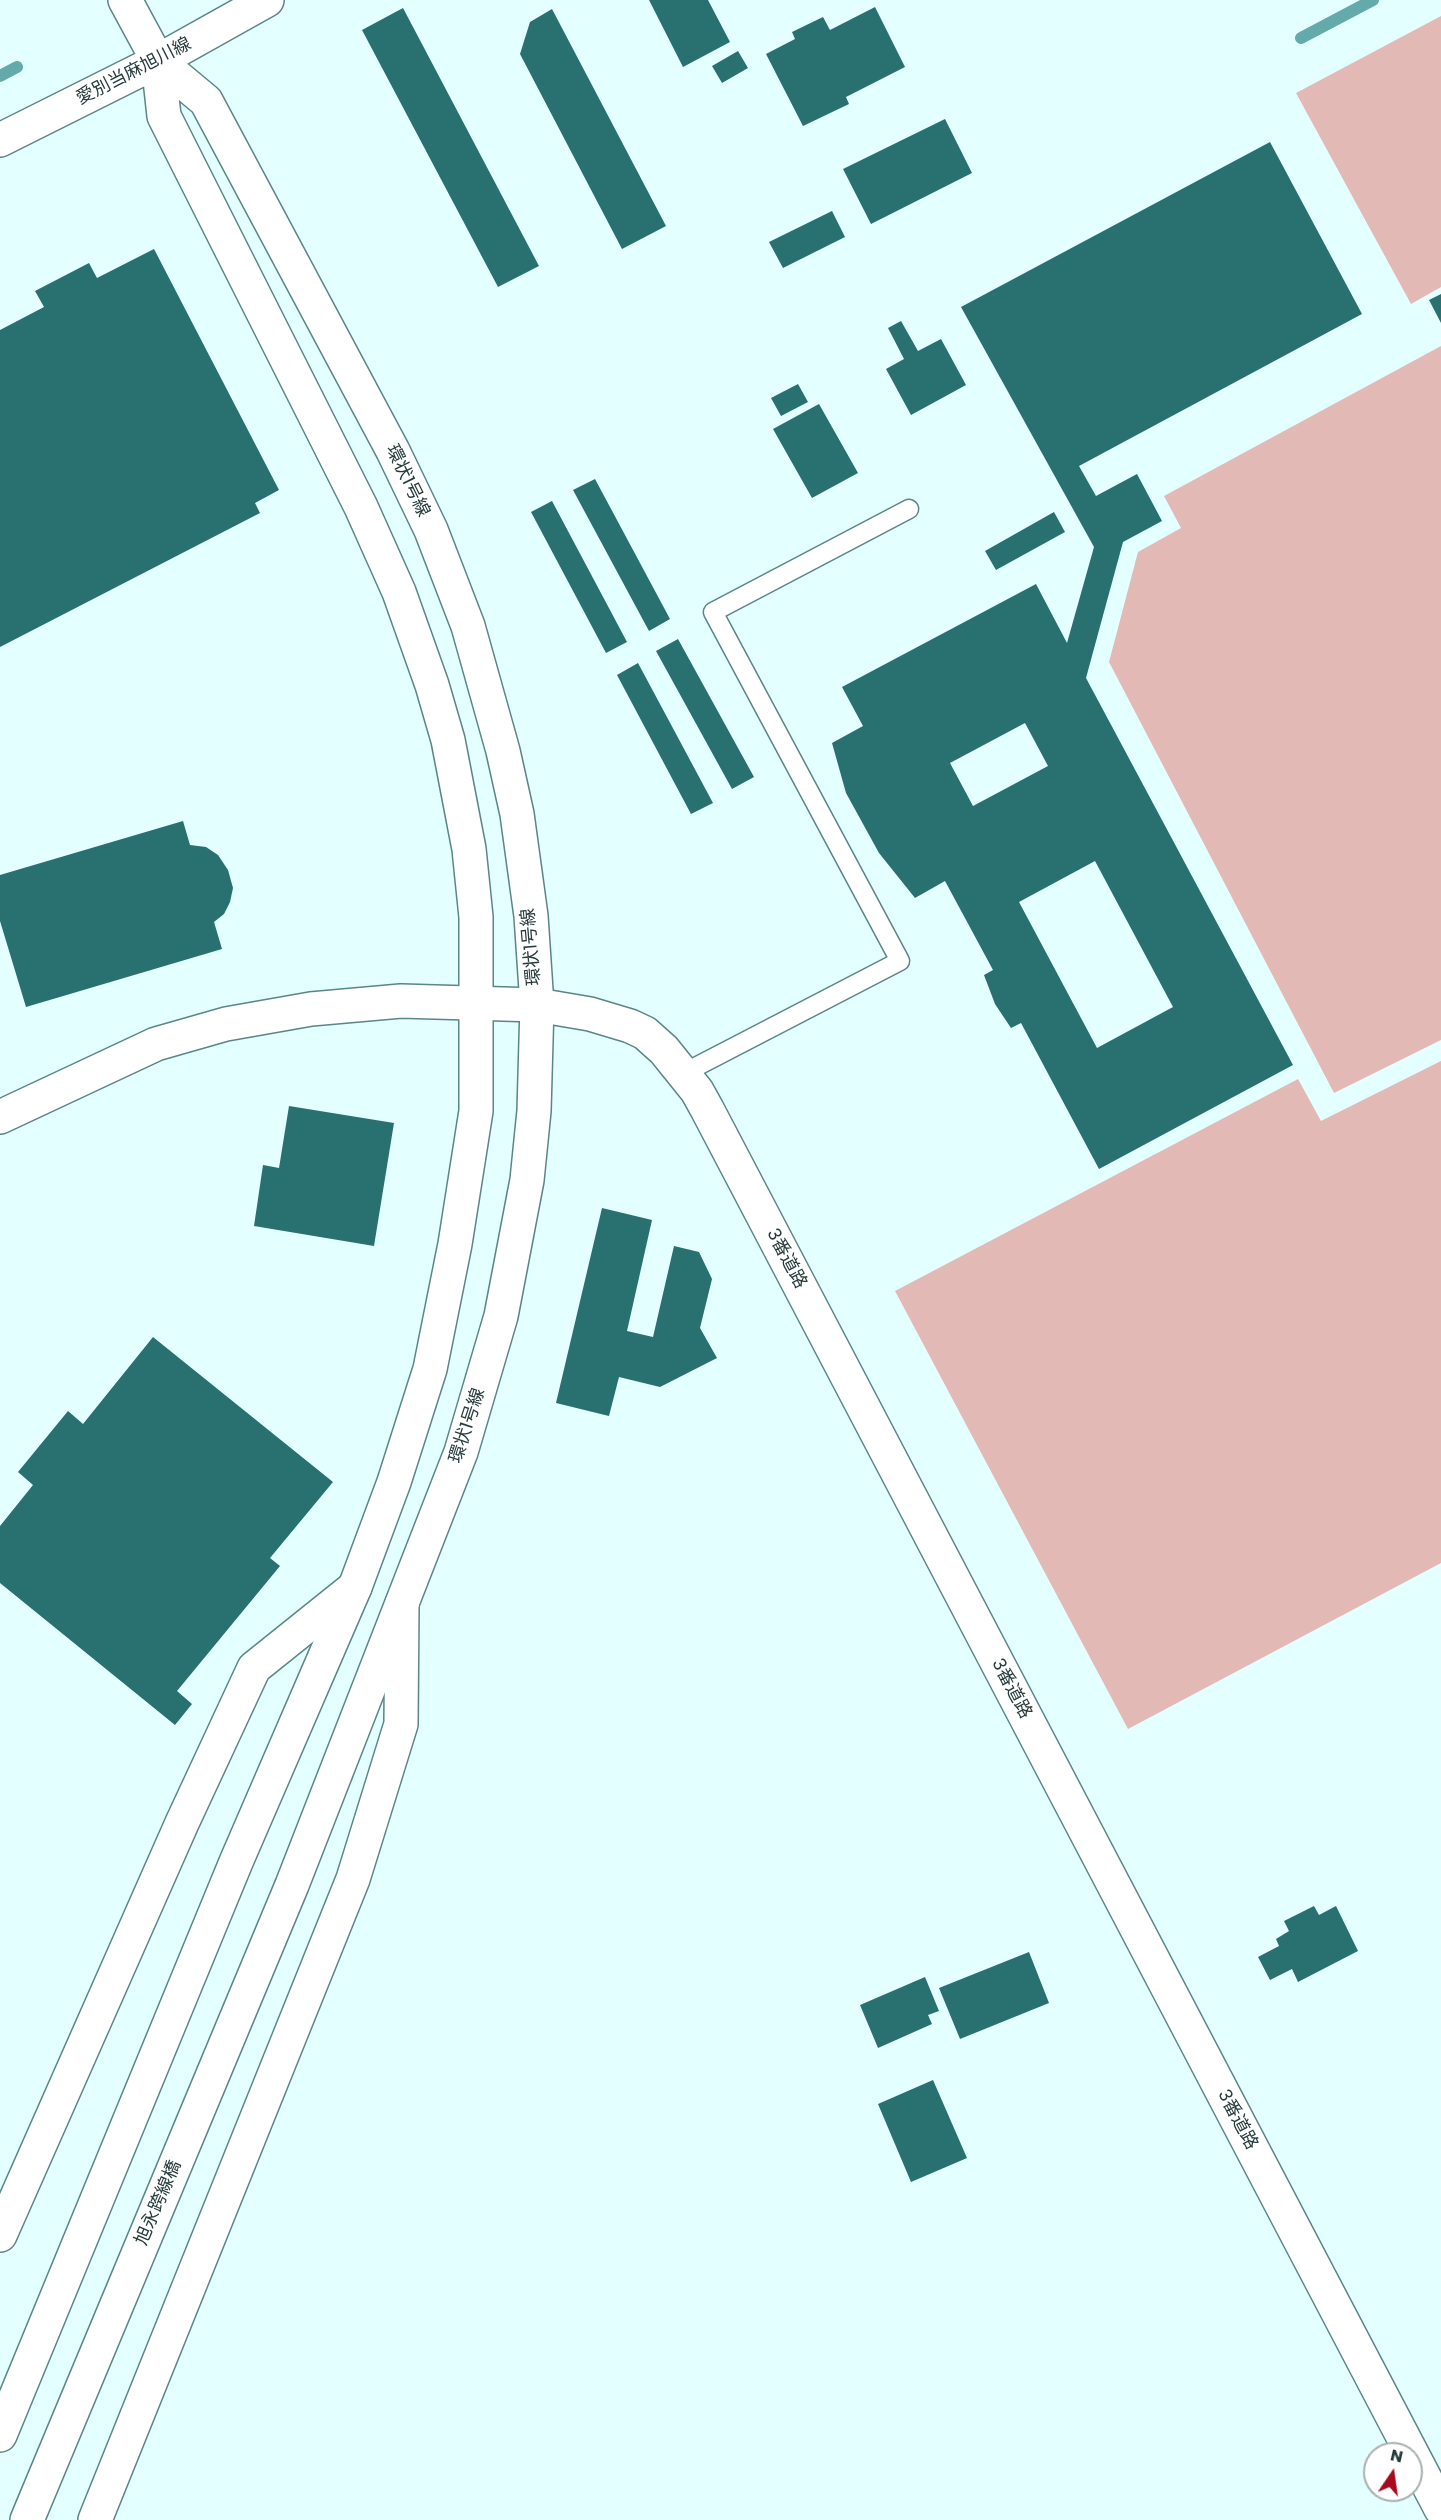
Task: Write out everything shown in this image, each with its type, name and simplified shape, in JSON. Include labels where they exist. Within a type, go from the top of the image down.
[{"type":"main road","name":"環状1号線","points":[[125,0],[158,61],[206,101],[393,451],[443,560],[468,626],[490,698],[517,814],[531,916],[537,1005],[534,1111],[528,1168],[501,1316],[461,1452],[292,1885]]},
{"type":"main road","name":"愛別当麻旭川線","points":[[0,140],[158,61],[267,0]]},
{"type":"main road","name":"環状1号線","points":[[0,2435],[236,1862],[355,1587],[394,1482],[430,1369],[468,1173],[476,1111],[476,917],[469,849],[448,740],[432,685],[399,592],[362,507],[164,116],[158,61]]},
{"type":"main road","name":"3番道路","points":[[3,1108],[156,1044],[226,1024],[311,1009],[401,1000],[537,1005],[590,1014],[645,1033],[664,1050],[684,1073],[707,1109],[1441,2509]]},
{"type":"main road","points":[[0,2235],[182,1823],[254,1668],[355,1587]]},
{"type":"main road","points":[[95,2520],[353,1879],[401,1724],[402,1602]]},
{"type":"main road","name":"旭永跨線橋","points":[[27,2520],[292,1885]]},
{"type":"lane","points":[[684,1073],[900,961],[713,612],[909,509]]},
{"type":"shaded area","points":[[1441,16],[1441,287],[1411,304],[1296,93]]},
{"type":"shaded area","points":[[1441,346],[1441,1040],[1334,1093],[1109,662],[1138,552],[1181,528],[1164,496]]},
{"type":"shaded area","points":[[1441,1061],[1441,1563],[1128,1729],[895,1291],[1298,1079],[1321,1121]]},
{"type":"building","points":[[649,0],[708,0],[730,42],[683,67]]},
{"type":"building","points":[[875,7],[905,67],[846,97],[849,104],[803,126],[766,54],[795,39],[792,32],[823,17],[830,30]]},
{"type":"building","points":[[403,8],[539,266],[498,287],[362,30]]},
{"type":"building","points":[[552,9],[666,226],[622,249],[520,54],[530,22]]},
{"type":"building","points":[[738,51],[748,68],[722,83],[712,66]]},
{"type":"building","points":[[945,119],[972,173],[871,224],[843,169]]},
{"type":"building","points":[[1270,142],[1362,314],[1079,466],[1096,496],[1137,474],[1162,521],[1123,542],[1086,678],[1293,1065],[1099,1169],[1021,1023],[1011,1028],[995,1004],[984,975],[993,970],[945,881],[915,898],[879,853],[846,793],[832,743],[863,726],[842,687],[1036,584],[1067,643],[1094,547],[961,307]],"holes":[[[1025,723],[1048,766],[973,806],[950,763]],[[1095,861],[1173,1007],[1097,1048],[1019,902]]]},
{"type":"building","points":[[832,211],[845,237],[783,268],[769,242]]},
{"type":"building","points":[[154,249],[279,490],[255,503],[260,513],[0,647],[0,330],[44,307],[35,291],[89,263],[97,278]]},
{"type":"building","points":[[1441,294],[1441,323],[1429,300]]},
{"type":"building","points":[[901,321],[918,351],[941,339],[966,385],[911,415],[886,369],[904,359],[888,328]]},
{"type":"building","points":[[798,384],[808,402],[781,416],[771,398]]},
{"type":"building","points":[[819,404],[858,473],[812,498],[773,429]]},
{"type":"building","points":[[595,479],[670,619],[649,631],[573,490]]},
{"type":"building","points":[[552,501],[627,642],[606,653],[531,512]]},
{"type":"building","points":[[1054,512],[1065,532],[996,570],[985,551]]},
{"type":"building","points":[[678,639],[754,777],[732,789],[656,651]]},
{"type":"building","points":[[638,663],[713,803],[691,814],[617,675]]},
{"type":"building","points":[[183,821],[190,845],[206,847],[218,855],[228,870],[233,888],[230,902],[224,914],[214,922],[222,949],[26,1007],[0,921],[0,875]]},
{"type":"building","points":[[289,1106],[394,1123],[374,1246],[254,1226],[263,1165],[279,1168]]},
{"type":"building","points":[[602,1208],[652,1220],[627,1331],[653,1337],[674,1246],[699,1252],[712,1279],[700,1328],[717,1358],[660,1387],[619,1377],[609,1416],[556,1403]]},
{"type":"building","points":[[153,1337],[333,1482],[270,1558],[280,1566],[177,1691],[192,1704],[175,1725],[0,1583],[0,1526],[33,1485],[18,1472],[68,1411],[83,1424]]},
{"type":"building","points":[[1314,1906],[1319,1915],[1336,1906],[1358,1951],[1298,1982],[1292,1969],[1270,1980],[1258,1957],[1279,1946],[1276,1939],[1289,1931],[1284,1921]]},
{"type":"building","points":[[1029,1952],[1049,2003],[960,2039],[939,1988]]},
{"type":"building","points":[[925,1977],[939,2011],[928,2015],[932,2024],[878,2048],[860,2005]]},
{"type":"building","points":[[933,2080],[967,2158],[911,2182],[878,2104]]},
{"type":"waterway","points":[[1301,38],[1373,0]]},
{"type":"waterway","points":[[0,76],[17,67]]}]
